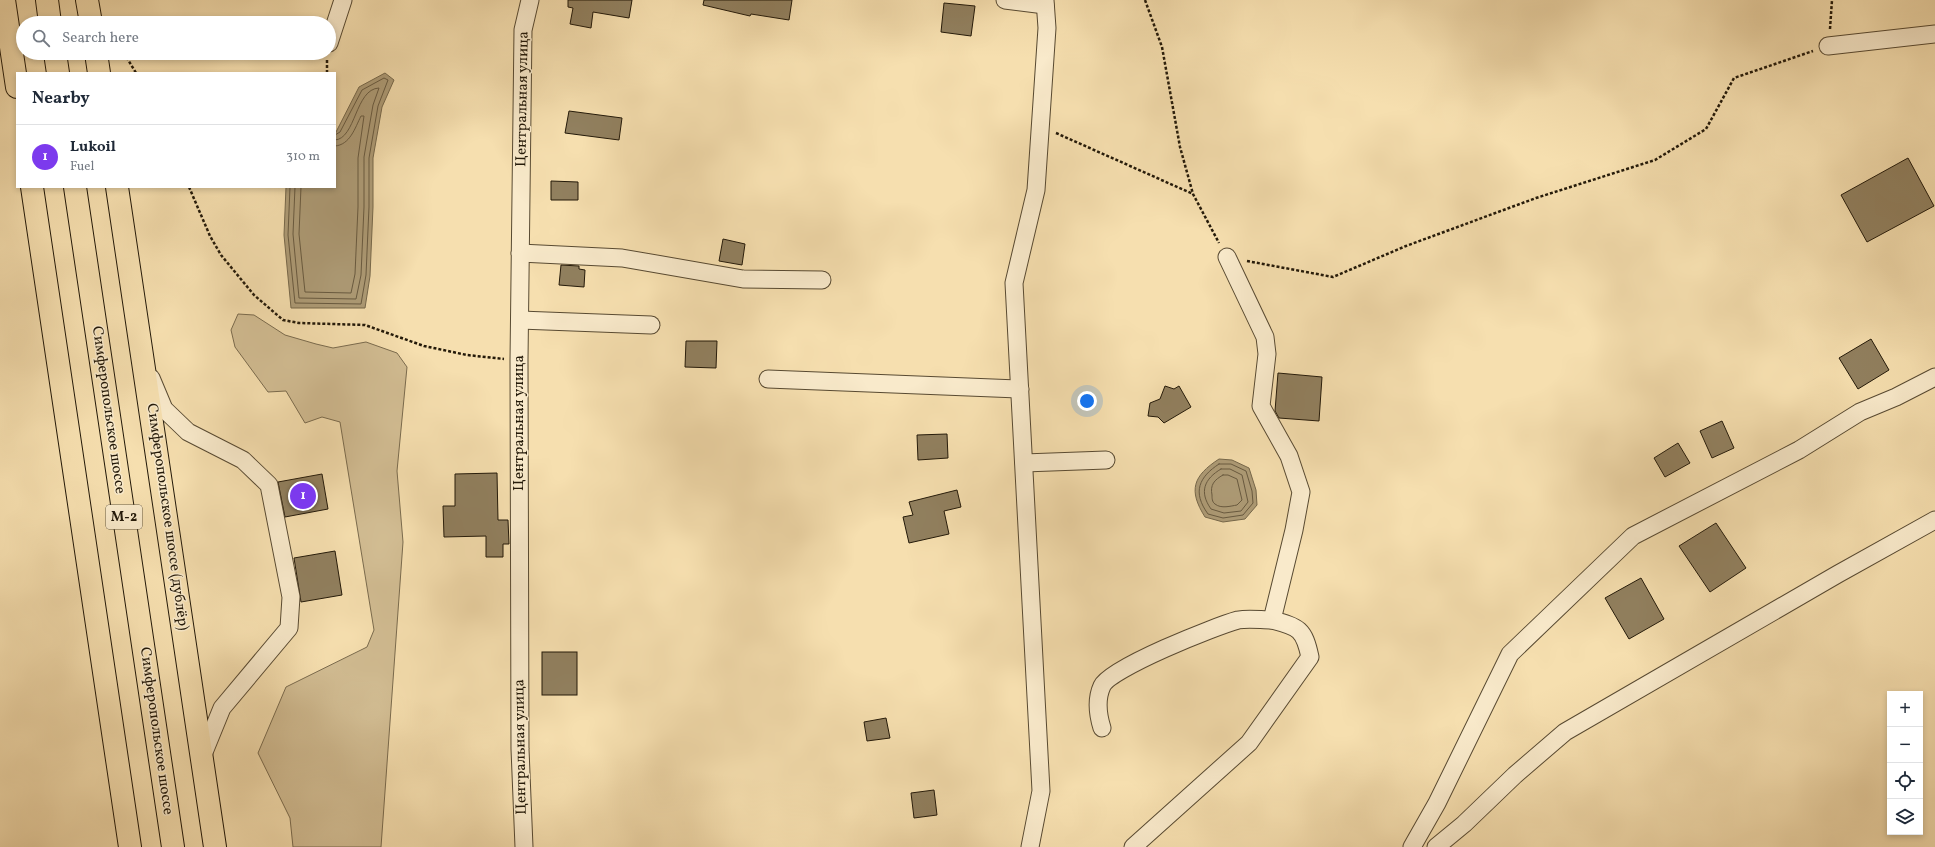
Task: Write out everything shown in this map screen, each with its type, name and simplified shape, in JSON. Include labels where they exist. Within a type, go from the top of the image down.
[{"type":"main road","points":[[4,0],[16,80]]},
{"type":"main road","points":[[47,0],[49,16]]},
{"type":"main road","points":[[87,0],[90,16]]},
{"type":"main road","points":[[56,60],[58,72]]},
{"type":"main road","points":[[97,60],[99,72]]},
{"type":"main road","points":[[32,188],[130,847]]},
{"type":"main road","name":"Симферопольское шоссе","points":[[75,188],[173,847]]},
{"type":"main road","name":"Симферопольское шоссе (дублёр)","points":[[117,188],[144,359],[215,847]]},
{"type":"street","points":[[336,22],[343,0]]},
{"type":"street","name":"Центральная улица","points":[[524,847],[520,749],[519,360],[523,30],[530,0]]},
{"type":"street","points":[[1005,0],[1045,3],[1047,28],[1036,190],[1014,283],[1041,791],[1030,847]]},
{"type":"street","points":[[1828,46],[1935,34]]},
{"type":"street","points":[[520,253],[622,258],[743,279],[822,280]]},
{"type":"street","points":[[1227,257],[1265,337],[1267,354],[1261,406],[1289,456],[1301,492],[1294,530],[1272,620]]},
{"type":"street","points":[[520,320],[650,325]]},
{"type":"street","points":[[144,359],[164,409],[188,432],[243,460],[269,485],[291,597],[289,628],[222,708],[202,757]]},
{"type":"street","points":[[1412,847],[1437,803],[1510,654],[1633,536],[1799,450],[1860,412],[1935,377]]},
{"type":"street","points":[[768,379],[1020,389]]},
{"type":"street","points":[[1024,463],[1106,460]]},
{"type":"street","points":[[1436,847],[1464,824],[1515,775],[1565,732],[1838,574],[1935,520]]},
{"type":"street","points":[[1102,728],[1097,712],[1102,685],[1117,672],[1212,628],[1240,620],[1272,620],[1296,626],[1306,640],[1310,657],[1249,743],[1133,847]]},
{"type":"path","points":[[1145,0],[1162,48],[1180,147],[1193,194],[1227,257],[1333,277],[1406,246],[1536,198],[1655,160],[1706,129],[1734,78],[1828,46],[1832,0]]},
{"type":"path","points":[[128,60],[135,72]]},
{"type":"path","points":[[327,60],[327,72]]},
{"type":"path","points":[[1040,126],[1193,194]]},
{"type":"path","points":[[189,188],[210,236],[221,255],[254,295],[283,320],[299,323],[365,324],[424,346],[467,355],[519,360]]},
{"type":"shaded area","points":[[238,314],[254,315],[285,335],[333,348],[366,342],[397,353],[407,367],[397,471],[403,542],[381,847],[293,847],[290,818],[258,753],[286,687],[367,647],[374,630],[340,422],[322,417],[305,423],[286,391],[268,392],[235,347],[231,330]]},
{"type":"water","points":[[385,73],[394,80],[382,107],[373,158],[373,207],[370,276],[365,308],[291,308],[284,235],[286,188],[336,188],[336,132],[359,87]]},
{"type":"water","points":[[1219,459],[1232,460],[1249,468],[1256,490],[1257,505],[1245,519],[1223,522],[1205,517],[1196,499],[1196,484],[1203,471]]},
{"type":"building","points":[[568,0],[632,0],[629,18],[593,12],[591,28],[570,24],[573,8],[568,7]]},
{"type":"building","points":[[704,0],[792,0],[789,20],[751,14],[750,16],[703,5]]},
{"type":"building","points":[[944,3],[975,6],[971,36],[941,32]]},
{"type":"building","points":[[569,111],[622,118],[619,140],[565,133]]},
{"type":"building","points":[[1908,158],[1934,206],[1867,242],[1841,195]]},
{"type":"building","points":[[551,181],[578,182],[578,200],[551,200]]},
{"type":"building","points":[[723,239],[745,244],[742,265],[719,261]]},
{"type":"building","points":[[561,265],[579,266],[579,269],[585,270],[584,287],[559,285]]},
{"type":"building","points":[[1871,339],[1889,370],[1858,389],[1839,358]]},
{"type":"building","points":[[686,341],[717,341],[716,368],[685,367]]},
{"type":"building","points":[[1278,373],[1322,377],[1319,421],[1279,418],[1275,411]]},
{"type":"building","points":[[1165,386],[1174,389],[1179,386],[1191,407],[1164,423],[1158,417],[1148,416],[1150,403],[1160,399]]},
{"type":"building","points":[[1722,421],[1734,448],[1712,458],[1700,431]]},
{"type":"building","points":[[947,434],[948,458],[918,460],[917,435]]},
{"type":"building","points":[[1678,443],[1690,463],[1665,477],[1654,458]]},
{"type":"building","points":[[497,473],[498,520],[508,520],[509,544],[503,544],[503,557],[486,557],[486,536],[444,537],[443,506],[455,506],[455,474]]},
{"type":"building","points":[[322,474],[328,509],[285,517],[278,482]]},
{"type":"building","points":[[957,490],[961,507],[944,511],[949,534],[909,543],[903,517],[913,515],[909,502]]},
{"type":"building","points":[[1716,523],[1746,568],[1710,592],[1679,546]]},
{"type":"building","points":[[335,551],[342,595],[301,602],[294,558]]},
{"type":"building","points":[[1641,578],[1664,619],[1629,639],[1605,598]]},
{"type":"building","points":[[542,652],[577,652],[577,695],[542,695]]},
{"type":"building","points":[[886,718],[890,738],[867,741],[864,722]]},
{"type":"building","points":[[934,790],[937,815],[914,818],[911,793]]},
{"type":"place","name":"Lukoil","points":[[303,496]]}]
